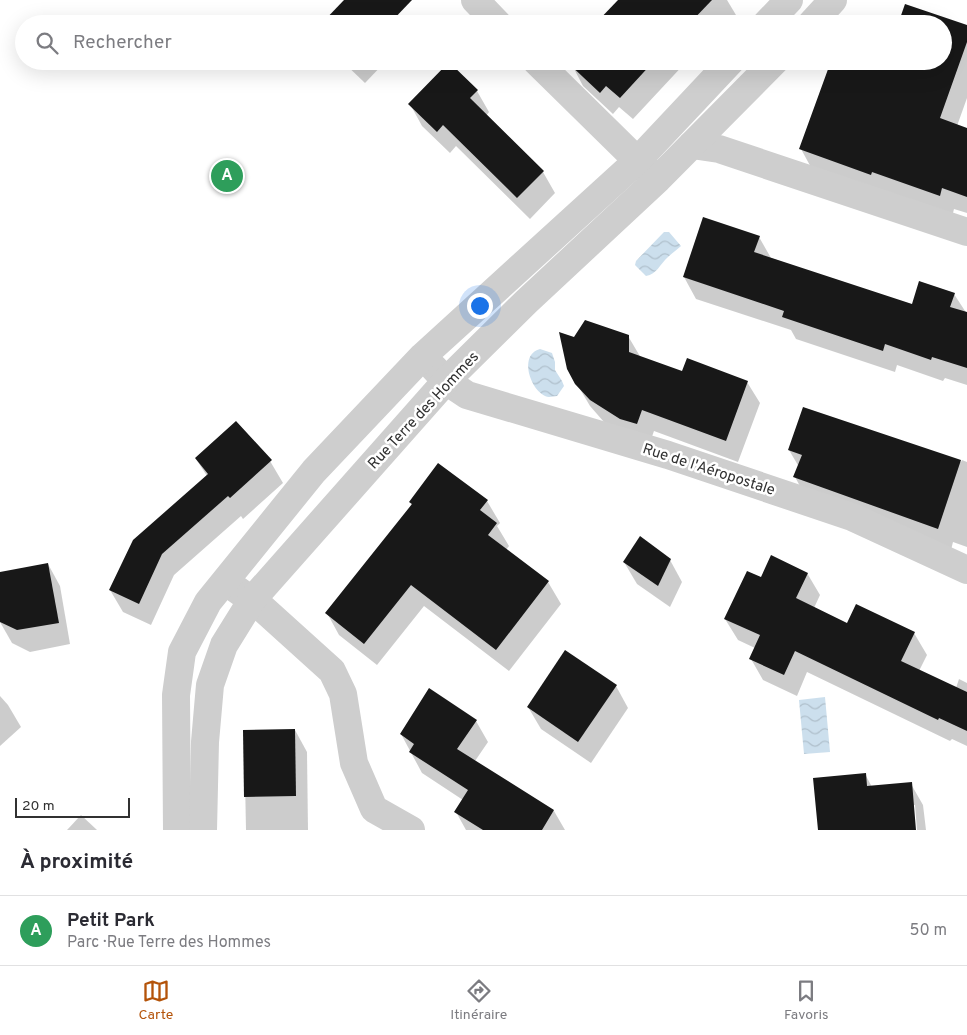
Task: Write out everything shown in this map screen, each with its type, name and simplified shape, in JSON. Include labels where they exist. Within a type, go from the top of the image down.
[{"type":"street","points":[[474,0],[489,15]]},
{"type":"street","points":[[775,15],[789,0]]},
{"type":"street","points":[[819,15],[833,0]]},
{"type":"street","points":[[545,70],[637,161],[658,179]]},
{"type":"street","points":[[177,830],[176,695],[182,652],[208,602],[314,470],[423,356],[637,161],[723,70]]},
{"type":"street","name":"Rue Terre des Hommes","points":[[203,830],[210,685],[224,645],[252,600],[446,381],[526,302],[658,179],[767,70]]},
{"type":"street","points":[[692,145],[719,149],[967,232]]},
{"type":"street","name":"Rue de l'Aéropostale","points":[[423,356],[446,381],[467,395],[668,455],[852,517],[967,570]]},
{"type":"street","points":[[224,581],[252,600],[332,671],[344,694],[354,763],[374,809],[411,830]]},
{"type":"water","points":[[664,232],[669,232],[681,246],[656,271],[646,276],[635,265],[636,261]]},
{"type":"water","points":[[540,349],[552,353],[555,370],[564,386],[557,396],[549,397],[543,395],[533,383],[528,366],[529,359],[533,353]]},
{"type":"water","points":[[825,697],[830,752],[804,754],[799,700]]},
{"type":"building","points":[[344,0],[412,0],[398,15],[330,15]]},
{"type":"building","points":[[618,0],[712,0],[698,15],[604,15]]},
{"type":"building","points":[[905,4],[937,15],[901,15]]},
{"type":"building","points":[[952,20],[967,25],[967,42],[940,118],[967,128],[967,197],[942,188],[940,196],[872,172],[871,175],[799,149],[828,70],[952,70]]},
{"type":"building","points":[[441,70],[457,70],[478,90],[470,98],[544,171],[517,198],[443,125],[437,132],[408,104]]},
{"type":"building","points":[[576,70],[646,70],[620,98],[606,86],[600,93]]},
{"type":"building","points":[[703,217],[760,236],[754,252],[912,304],[919,281],[955,293],[950,307],[967,312],[967,368],[932,357],[931,360],[885,344],[883,351],[782,317],[784,311],[683,277]]},
{"type":"building","points":[[585,320],[629,335],[629,352],[682,371],[687,358],[748,381],[726,441],[642,410],[637,424],[620,419],[590,400],[575,384],[567,369],[559,332],[574,337]]},
{"type":"building","points":[[803,407],[961,460],[938,529],[793,477],[802,455],[788,450]]},
{"type":"building","points":[[236,421],[272,460],[230,498],[228,496],[162,554],[139,604],[109,590],[133,540],[208,474],[195,458]]},
{"type":"building","points":[[438,463],[488,500],[480,510],[497,523],[488,535],[549,581],[496,650],[411,585],[364,644],[325,613],[412,504],[409,502]]},
{"type":"building","points":[[640,536],[671,559],[658,586],[623,562]]},
{"type":"building","points":[[771,555],[808,573],[796,598],[847,623],[856,604],[915,632],[901,661],[967,692],[967,731],[939,718],[938,720],[795,651],[784,675],[749,659],[760,635],[724,619],[747,571],[761,577]]},
{"type":"building","points":[[48,563],[59,623],[17,630],[0,622],[0,572]]},
{"type":"building","points":[[565,650],[617,685],[578,742],[527,707]]},
{"type":"building","points":[[429,688],[477,720],[457,749],[554,810],[542,830],[483,830],[454,812],[468,790],[409,752],[414,744],[400,734]]},
{"type":"building","points":[[295,729],[296,796],[244,797],[243,730]]},
{"type":"building","points":[[866,773],[867,786],[912,782],[916,830],[818,830],[813,778]]},
{"type":"place","name":"Petit Park","points":[[227,176]]}]
